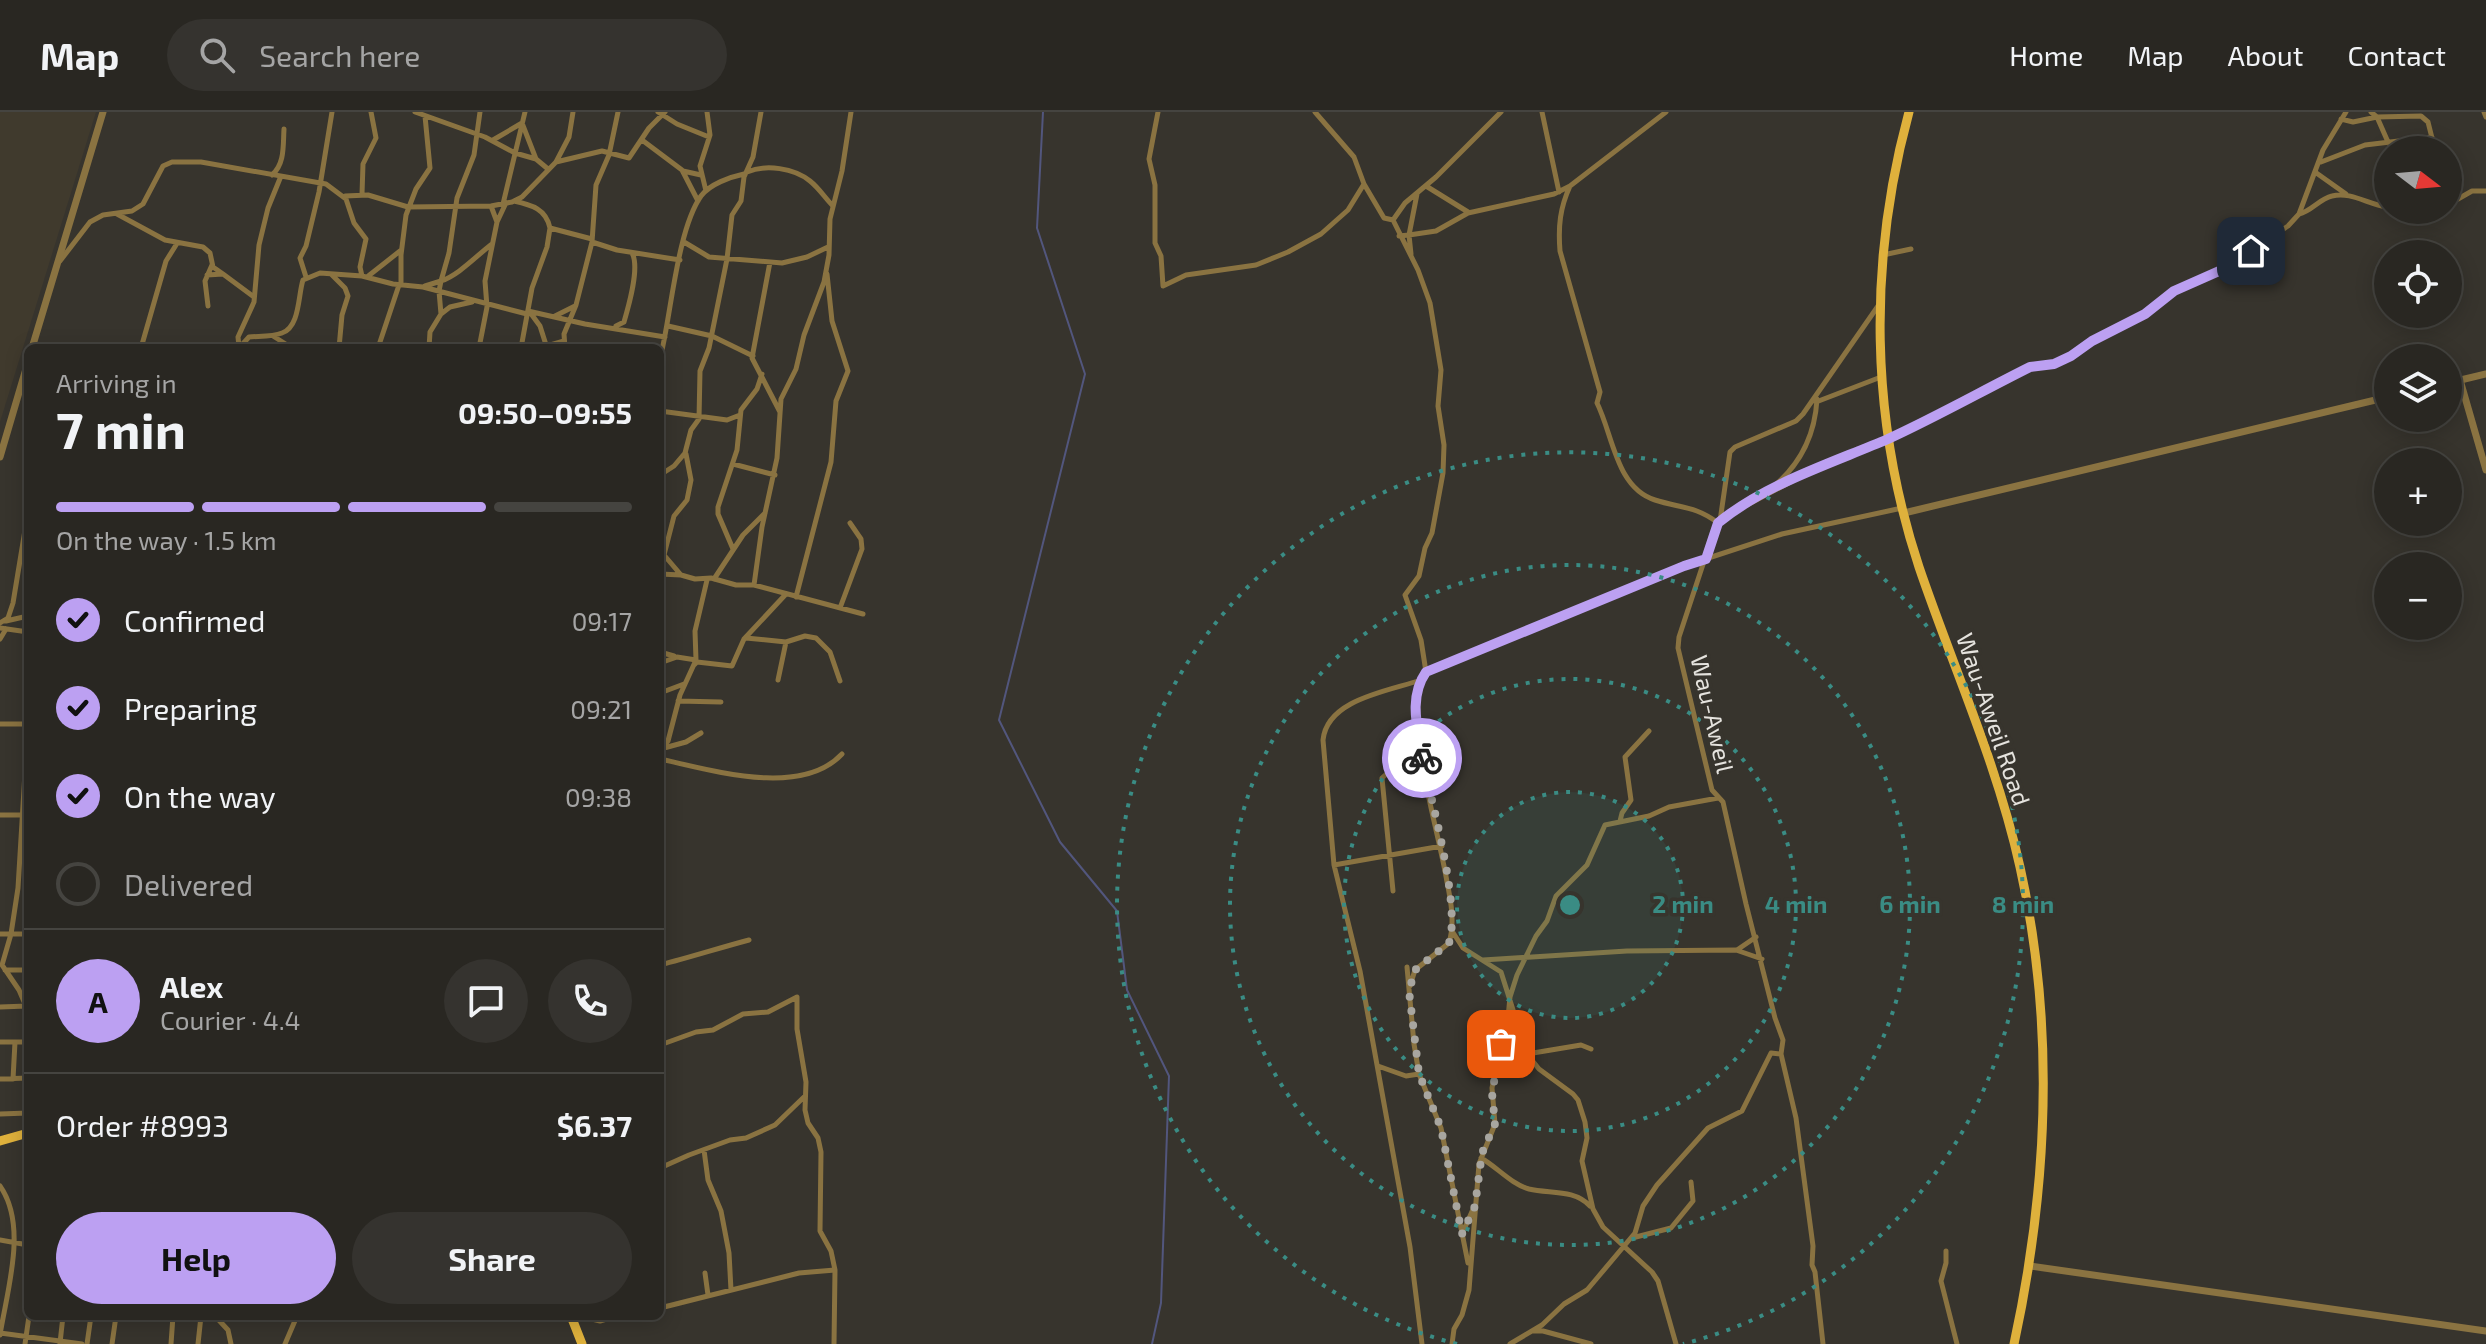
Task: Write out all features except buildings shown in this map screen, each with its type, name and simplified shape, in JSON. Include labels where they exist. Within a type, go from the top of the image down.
[{"type":"main road","name":"Wau-Aweil Road","points":[[1909,112],[1890,190],[1882,256],[1879,305],[1881,377],[1888,438],[1903,510],[1930,599],[1990,759],[2021,868],[2034,956],[2043,1068],[2043,1151],[2030,1266],[2014,1344]]},
{"type":"main road","points":[[0,1141],[24,1134]]},
{"type":"main road","points":[[573,1320],[582,1344]]},
{"type":"street","points":[[33,344],[103,112]]},
{"type":"street","points":[[306,277],[300,258],[307,245],[321,184],[332,112]]},
{"type":"street","points":[[362,194],[363,164],[376,138],[371,112]]},
{"type":"street","points":[[415,112],[536,159],[548,169]]},
{"type":"street","points":[[441,314],[439,291],[449,253],[455,207],[471,163],[480,112]]},
{"type":"street","points":[[480,344],[487,303],[485,284],[497,222],[525,112]]},
{"type":"street","points":[[344,196],[362,194],[408,207],[491,206],[513,201],[522,197],[556,162],[569,137],[573,112]]},
{"type":"street","points":[[564,344],[564,334],[576,305],[592,240],[594,191],[609,151],[618,112]]},
{"type":"street","points":[[706,191],[701,162],[709,137],[707,112]]},
{"type":"street","points":[[664,472],[685,453],[691,430],[700,416],[700,371],[712,336],[732,215],[741,201],[761,112]]},
{"type":"street","points":[[754,585],[775,475],[782,394],[796,369],[804,335],[826,273],[833,206],[851,112]]},
{"type":"street","points":[[1158,112],[1149,159],[1155,185],[1155,243],[1161,256],[1163,286],[1191,274],[1256,265],[1288,252],[1321,234],[1348,210],[1364,184]]},
{"type":"street","points":[[1315,112],[1354,157],[1364,184],[1384,218],[1393,220]]},
{"type":"street","points":[[1393,220],[1405,203],[1501,112]]},
{"type":"street","points":[[1542,112],[1559,192]]},
{"type":"street","points":[[1399,236],[1436,231],[1468,213],[1559,192],[1666,112]]},
{"type":"street","points":[[1570,186],[1560,211],[1560,251],[1600,392],[1597,403],[1627,480],[1650,499],[1699,510],[1719,522],[1813,470],[1888,438],[2030,367],[2054,364],[2071,356],[2092,341],[2145,314],[2174,291],[2244,260],[2251,251],[2288,226],[2299,214],[2329,137],[2346,112]]},
{"type":"street","points":[[2371,112],[2377,117],[2385,136]]},
{"type":"street","points":[[556,162],[597,151],[609,151],[629,158],[662,113],[709,137]]},
{"type":"street","points":[[378,344],[400,285],[408,207],[430,168],[427,115]]},
{"type":"street","points":[[2341,119],[2353,122],[2377,117],[2421,116],[2428,122],[2432,136]]},
{"type":"street","points":[[492,141],[522,123]]},
{"type":"street","points":[[522,123],[536,159]]},
{"type":"street","points":[[272,175],[281,160],[284,129]]},
{"type":"street","points":[[642,140],[682,170],[701,175]]},
{"type":"street","points":[[2320,162],[2346,151],[2374,145]]},
{"type":"street","points":[[57,265],[86,225],[98,217],[132,211],[141,206],[159,170],[172,162],[201,162],[326,184],[344,196],[350,205],[354,223],[366,239],[360,267],[364,277]]},
{"type":"street","points":[[663,344],[684,242],[698,201],[706,191],[729,178],[767,168],[799,174],[833,206]]},
{"type":"street","points":[[682,170],[698,201]]},
{"type":"street","points":[[2315,171],[2346,195],[2374,203]]},
{"type":"street","points":[[239,344],[238,337],[254,298],[260,238],[281,176]]},
{"type":"street","points":[[1426,186],[1468,213]]},
{"type":"street","points":[[2462,197],[2472,191],[2486,191]]},
{"type":"street","points":[[1411,255],[1409,235],[1417,193]]},
{"type":"street","points":[[2299,214],[2308,212],[2324,199],[2346,195]]},
{"type":"street","points":[[513,201],[543,212],[548,217],[550,228],[522,344]]},
{"type":"street","points":[[491,206],[497,222]]},
{"type":"street","points":[[116,213],[153,235],[177,244],[203,247],[210,253],[212,265],[207,275],[208,306]]},
{"type":"street","points":[[1393,220],[1411,255],[1434,317],[1441,370],[1438,406],[1444,436],[1443,473],[1432,533],[1419,576],[1405,595],[1421,640],[1426,672]]},
{"type":"street","points":[[550,228],[631,252],[680,260]]},
{"type":"street","points":[[684,242],[705,256],[770,262],[799,260],[829,246]]},
{"type":"street","points":[[142,344],[166,261],[177,244]]},
{"type":"street","points":[[423,287],[455,275],[466,262],[493,244]]},
{"type":"street","points":[[1882,256],[1911,249]]},
{"type":"street","points":[[364,277],[390,262],[402,250]]},
{"type":"street","points":[[631,252],[636,264]]},
{"type":"street","points":[[610,327],[624,322],[636,264],[644,254]]},
{"type":"street","points":[[770,262],[753,363],[762,374],[781,415]]},
{"type":"street","points":[[212,265],[254,298]]},
{"type":"street","points":[[243,344],[249,337],[284,332],[291,327],[302,283],[306,277],[320,273],[423,287],[571,321],[665,337]]},
{"type":"street","points":[[796,597],[831,462],[836,401],[848,371],[832,321],[826,273]]},
{"type":"street","points":[[207,275],[223,274]]},
{"type":"street","points":[[331,274],[345,288],[348,296],[339,344]]},
{"type":"street","points":[[429,344],[430,330],[441,314],[450,307],[475,301]]},
{"type":"street","points":[[554,316],[576,305]]},
{"type":"street","points":[[1763,496],[1782,480],[1804,453],[1813,426],[1816,399],[1879,305]]},
{"type":"street","points":[[528,312],[540,326],[543,344]]},
{"type":"street","points":[[668,326],[712,336],[753,356]]},
{"type":"street","points":[[271,335],[286,344]]},
{"type":"street","points":[[733,549],[718,509],[733,464],[740,415],[746,401],[759,385],[762,374]]},
{"type":"street","points":[[2462,380],[2486,374]]},
{"type":"street","points":[[0,457],[24,376]]},
{"type":"street","points":[[1816,399],[1881,377]]},
{"type":"street","points":[[2462,387],[2486,470]]},
{"type":"street","name":"Wau-Aweil","points":[[1816,399],[1796,421],[1730,452],[1719,522],[1678,643],[1712,790],[1723,802],[1783,1040],[1781,1054],[1796,1118],[1823,1344]]},
{"type":"street","points":[[1410,986],[1415,970],[1445,948],[1452,931],[1442,846],[1415,710],[1421,680],[1426,672],[1684,566],[1782,534],[1903,510],[2374,400]]},
{"type":"street","points":[[664,412],[727,420],[740,429]]},
{"type":"street","points":[[727,420],[740,415]]},
{"type":"street","points":[[681,575],[664,555],[674,516],[687,500],[691,480],[685,453]]},
{"type":"street","points":[[733,464],[775,475]]},
{"type":"street","points":[[664,747],[684,684],[695,662],[695,631],[711,579],[750,527],[766,513]]},
{"type":"street","points":[[840,608],[862,549],[861,539],[850,523]]},
{"type":"street","points":[[0,639],[13,603],[24,544]]},
{"type":"street","points":[[664,575],[754,585],[863,614]]},
{"type":"street","points":[[664,653],[695,662],[732,666],[745,638],[786,594]]},
{"type":"street","points":[[3,625],[24,617]]},
{"type":"street","points":[[3,625],[24,631]]},
{"type":"street","points":[[745,638],[786,642],[805,636],[820,640],[833,656],[840,681]]},
{"type":"street","points":[[778,680],[786,642]]},
{"type":"street","points":[[664,662],[677,657]]},
{"type":"street","points":[[1421,680],[1359,700],[1340,711],[1328,723],[1323,740],[1334,865],[1360,971],[1410,1247],[1422,1344]]},
{"type":"street","points":[[664,692],[684,684]]},
{"type":"street","points":[[678,701],[721,702]]},
{"type":"street","points":[[0,724],[24,723]]},
{"type":"street","points":[[1620,821],[1631,800],[1625,758],[1649,731]]},
{"type":"street","points":[[664,749],[701,733]]},
{"type":"street","points":[[1393,891],[1382,778],[1420,745]]},
{"type":"street","points":[[664,759],[755,776],[787,778],[820,771],[842,754]]},
{"type":"street","points":[[1452,1344],[1454,1329],[1466,1303],[1481,1158],[1495,1124],[1492,1093],[1507,1028],[1510,997],[1536,936],[1547,921],[1556,896],[1587,865],[1605,825],[1649,816],[1669,807],[1718,798]]},
{"type":"street","points":[[0,815],[24,814]]},
{"type":"street","points":[[24,825],[11,934],[2,962],[24,1001]]},
{"type":"street","points":[[1334,865],[1442,846]]},
{"type":"street","points":[[1452,931],[1463,948],[1501,972],[1527,1054],[1539,1069],[1578,1100],[1587,1138],[1582,1161],[1593,1209]]},
{"type":"street","points":[[0,934],[24,934]]},
{"type":"street","points":[[1736,950],[1756,937]]},
{"type":"street","points":[[664,964],[711,951],[719,945],[749,940]]},
{"type":"street","points":[[1482,960],[1627,951],[1736,950],[1762,959]]},
{"type":"street","points":[[1407,967],[1419,1074],[1441,1128],[1470,1272]]},
{"type":"street","points":[[4,970],[24,970]]},
{"type":"street","points":[[664,1044],[696,1032],[713,1030],[743,1014],[768,1012],[797,997],[797,1029],[806,1082],[804,1096],[808,1123],[818,1138],[821,1152],[820,1231],[831,1251],[835,1270],[834,1344]]},
{"type":"street","points":[[0,1007],[24,1007]]},
{"type":"street","points":[[0,1042],[24,1042]]},
{"type":"street","points":[[13,1079],[15,1042]]},
{"type":"street","points":[[1500,1052],[1527,1054],[1574,1045],[1591,1049]]},
{"type":"street","points":[[1510,1344],[1533,1331],[1564,1304],[1587,1290],[1635,1233],[1643,1206],[1657,1185],[1708,1128],[1742,1111],[1771,1053],[1781,1054]]},
{"type":"street","points":[[1377,1066],[1406,1076],[1419,1074]]},
{"type":"street","points":[[0,1079],[24,1078]]},
{"type":"street","points":[[664,1166],[775,1125],[804,1096]]},
{"type":"street","points":[[0,1114],[24,1113]]},
{"type":"street","points":[[704,1150],[708,1180],[721,1211],[729,1253],[731,1290]]},
{"type":"street","points":[[1481,1158],[1519,1185],[1569,1194],[1584,1200],[1603,1227],[1658,1281],[1676,1344]]},
{"type":"street","points":[[1628,1239],[1676,1225],[1693,1201],[1691,1182]]},
{"type":"street","points":[[0,1186],[10,1203],[14,1242],[0,1333],[26,1340],[84,1344],[90,1320]]},
{"type":"street","points":[[1462,1234],[1475,1206]]},
{"type":"street","points":[[0,1240],[24,1244]]},
{"type":"street","points":[[1946,1251],[1941,1281],[1957,1344]]},
{"type":"street","points":[[2030,1266],[2486,1331]]},
{"type":"street","points":[[664,1307],[799,1273],[835,1270]]},
{"type":"street","points":[[705,1273],[708,1295]]},
{"type":"street","points":[[26,1340],[28,1320]]},
{"type":"street","points":[[60,1343],[63,1320]]},
{"type":"street","points":[[112,1344],[115,1320]]},
{"type":"street","points":[[171,1344],[173,1320]]},
{"type":"street","points":[[198,1344],[201,1320]]},
{"type":"street","points":[[219,1320],[228,1330],[231,1344]]},
{"type":"street","points":[[285,1344],[295,1320]]},
{"type":"street","points":[[1533,1331],[1591,1344]]},
{"type":"shaded area","points":[[0,112],[96,112],[24,344],[0,422]]},
{"type":"waterway","points":[[1043,112],[1037,228],[1085,374],[999,720],[1060,842],[1117,911],[1127,990],[1169,1076],[1161,1303],[1152,1344]]},
{"type":"way so far","points":[[1422,758],[1442,846],[1452,924],[1449,943],[1415,970],[1409,991],[1419,1074],[1441,1128],[1462,1234],[1475,1206],[1479,1164],[1495,1124],[1492,1088],[1501,1044]]},
{"type":"route","points":[[1422,758],[1415,710],[1417,690],[1426,672],[1706,559],[1718,523],[1732,513],[1813,470],[1888,438],[2030,367],[2054,364],[2071,356],[2092,341],[2145,314],[2174,291],[2244,260],[2251,251]]}]
